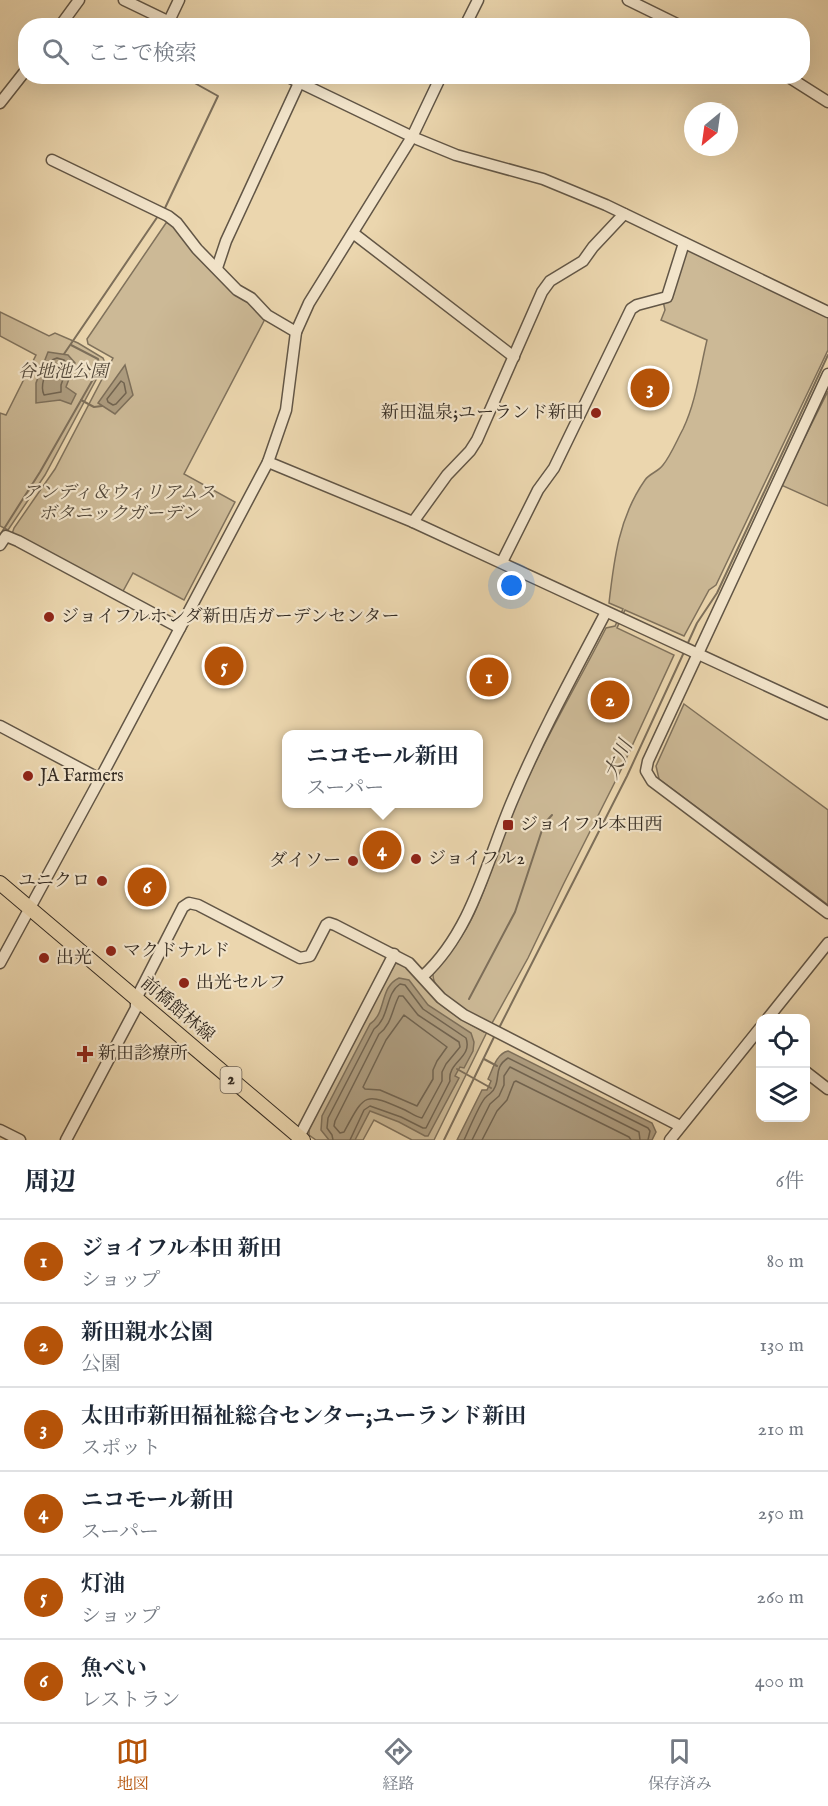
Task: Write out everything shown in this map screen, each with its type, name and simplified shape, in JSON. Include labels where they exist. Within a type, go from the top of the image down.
[{"type":"main road","name":"前橋館林線","points":[[0,883],[301,1139]]},
{"type":"street","points":[[66,18],[79,0]]},
{"type":"street","points":[[124,0],[162,18]]},
{"type":"street","points":[[174,18],[179,0]]},
{"type":"street","points":[[469,18],[478,0]]},
{"type":"street","points":[[628,0],[665,18]]},
{"type":"street","points":[[0,103],[18,80]]},
{"type":"street","points":[[217,268],[226,241],[299,84]]},
{"type":"street","points":[[301,84],[412,137],[456,155],[543,179],[624,214],[828,312]]},
{"type":"street","points":[[0,963],[267,462],[286,410],[296,332],[309,303],[412,137],[437,84]]},
{"type":"street","points":[[800,84],[828,102]]},
{"type":"street","points":[[52,160],[168,216],[237,290],[250,298],[267,315],[296,332]]},
{"type":"street","points":[[413,522],[447,475],[470,452],[477,440],[542,291],[550,281],[584,261],[593,247],[624,214]]},
{"type":"street","points":[[353,233],[514,357]]},
{"type":"street","points":[[502,562],[538,490],[554,468],[631,309],[637,305],[667,297],[684,243]]},
{"type":"street","points":[[828,374],[694,653],[648,761],[646,771],[652,781],[828,912]]},
{"type":"street","points":[[267,462],[413,522],[828,714]]},
{"type":"street","points":[[0,544],[6,536],[18,541],[180,628]]},
{"type":"street","points":[[423,976],[447,949],[468,912],[522,780],[606,612]]},
{"type":"street","points":[[0,726],[100,779]]},
{"type":"street","points":[[66,1140],[136,1008],[136,999],[183,908],[189,903],[198,905],[300,958],[310,956],[329,923],[410,963],[452,1008],[680,1126]]},
{"type":"street","points":[[771,1014],[828,943]]},
{"type":"street","points":[[301,1139],[394,954]]},
{"type":"street","points":[[670,1140],[756,1037]]},
{"type":"street","points":[[810,1075],[828,1089]]},
{"type":"street","points":[[0,1130],[20,1140]]},
{"type":"green space","name":"アンディ＆ウィリアムス ボタニックガーデン","points":[[170,222],[265,319],[184,474],[235,502],[184,600],[133,573],[122,593],[12,534],[55,469],[113,358],[88,344],[87,339],[166,223]]},
{"type":"green space","points":[[690,250],[828,316],[828,350],[716,585],[709,590],[684,636],[625,610],[617,628],[674,655],[620,772],[528,958],[486,1034],[434,1140],[412,1140],[374,1120],[363,1140],[316,1140],[309,1135],[309,1128],[395,963],[408,969],[444,1007],[458,1017],[484,1032],[489,1023],[446,996],[434,982],[433,974],[470,922],[528,777],[606,628],[615,626],[623,609],[609,603],[619,539],[636,494],[645,480],[663,465],[683,429],[694,397],[707,340],[661,320],[665,310],[663,301],[684,252]]},
{"type":"green space","name":"谷地池公園","points":[[0,312],[49,336],[55,333],[78,343],[103,358],[105,363],[45,475],[8,530],[0,526],[0,413],[6,415],[36,355],[0,336]]},
{"type":"green space","points":[[828,391],[828,506],[781,485]]},
{"type":"green space","points":[[684,704],[828,810],[828,905],[659,779],[656,766]]},
{"type":"water","points":[[48,352],[68,355],[75,363],[66,387],[76,394],[71,404],[60,400],[36,403],[36,383]]},
{"type":"water","points":[[125,365],[133,395],[115,414],[98,403]]},
{"type":"water","points":[[399,978],[409,980],[428,1005],[471,1033],[474,1042],[473,1051],[464,1068],[460,1067],[455,1076],[459,1078],[428,1136],[370,1111],[355,1140],[329,1140],[321,1130],[322,1116],[370,1024],[379,1013],[388,987]]},
{"type":"water","points":[[508,1051],[652,1123],[656,1132],[652,1140],[457,1140],[482,1090],[487,1090],[491,1081],[488,1079],[495,1062]]},
{"type":"waterway","points":[[165,208],[218,96],[196,84]]},
{"type":"waterway","points":[[64,354],[158,216]]},
{"type":"waterway","points":[[0,535],[40,472],[100,367],[98,359],[71,345]]},
{"type":"waterway","name":"大川","points":[[687,645],[697,623],[717,593],[828,355]]},
{"type":"waterway","points":[[81,400],[94,407],[102,406]]},
{"type":"waterway","name":"大川","points":[[498,1030],[627,776],[685,650]]},
{"type":"waterway","points":[[469,999],[515,912],[544,824],[552,815]]},
{"type":"waterway","name":"大川","points":[[444,1140],[495,1035]]},
{"type":"waterway","points":[[484,1059],[497,1066]]},
{"type":"waterway","name":"大川","points":[[457,1069],[491,1088]]},
{"type":"place","name":"太田市新田福祉総合センター;ユーランド新田","points":[[650,388]]},
{"type":"place","name":"新田温泉;ユーランド新田","points":[[596,413]]},
{"type":"place","name":"ジョイフルホンダ新田店ガーデンセンター","points":[[49,617]]},
{"type":"place","name":"灯油","points":[[224,666]]},
{"type":"place","name":"ジョイフル本田 新田","points":[[489,677]]},
{"type":"place","name":"新田親水公園","points":[[610,700]]},
{"type":"place","name":"JA Farmers","points":[[28,776]]},
{"type":"place","name":"ジョイフル本田西","points":[[508,825]]},
{"type":"place","name":"ニコモール新田","points":[[382,850]]},
{"type":"place","name":"ジョイフル2","points":[[416,859]]},
{"type":"place","name":"ダイソー","points":[[353,861]]},
{"type":"place","name":"ユニクロ","points":[[102,881]]},
{"type":"place","name":"魚べい","points":[[147,887]]},
{"type":"place","name":"マクドナルド","points":[[111,951]]},
{"type":"place","name":"出光","points":[[44,958]]},
{"type":"place","name":"出光セルフ","points":[[184,983]]},
{"type":"place","name":"新田診療所","points":[[85,1054]]}]
